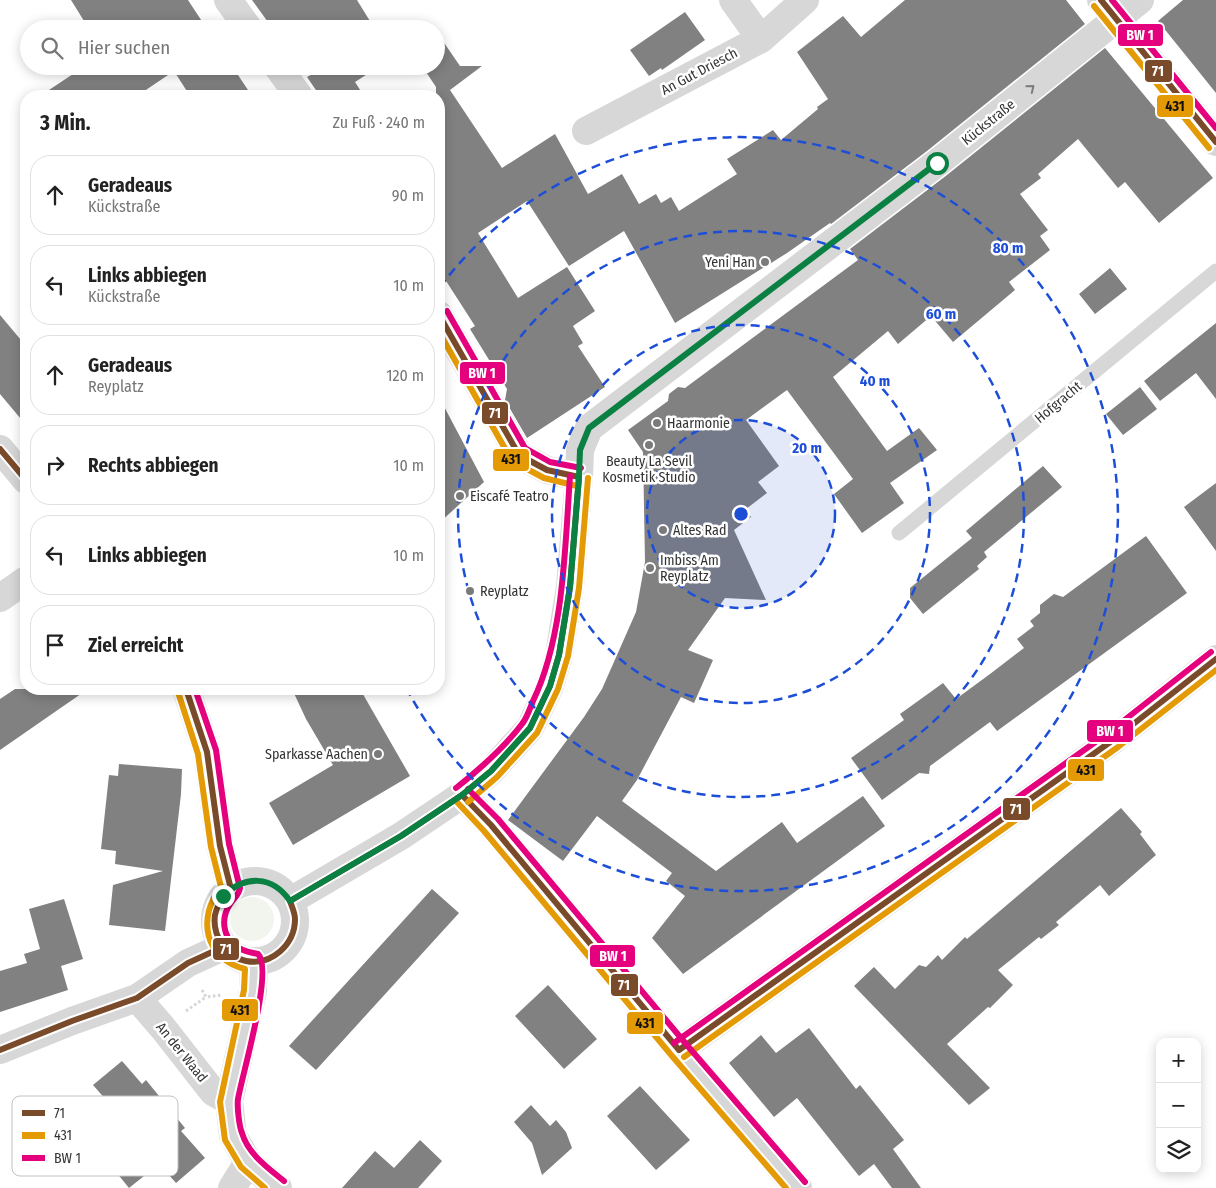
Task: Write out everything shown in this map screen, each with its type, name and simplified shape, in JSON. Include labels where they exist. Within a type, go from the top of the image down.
[{"type":"street","points":[[228,0],[242,20]]},
{"type":"street","points":[[733,0],[761,39]]},
{"type":"street","name":"An Gut Driesch","points":[[586,131],[761,39],[805,0]]},
{"type":"street","name":"Kückstraße","points":[[579,477],[580,450],[589,428],[937,163],[1108,10],[1140,0]]},
{"type":"street","points":[[1108,10],[1216,142]]},
{"type":"street","points":[[284,75],[295,90]]},
{"type":"street","points":[[290,901],[401,836],[462,795],[491,771],[530,728],[550,686],[559,655],[570,587],[579,477],[547,470],[519,455],[445,326]]},
{"type":"street","points":[[0,449],[20,473]]},
{"type":"street","points":[[0,598],[20,584]]},
{"type":"street","points":[[679,1050],[1113,740],[1216,659]]},
{"type":"street","points":[[188,695],[207,752],[220,846],[231,889]]},
{"type":"street","points":[[462,795],[491,825],[679,1050],[798,1188]]},
{"type":"street","points":[[244,882],[267,882],[280,890],[290,901],[295,918],[294,934],[285,949],[271,959],[254,962],[237,958],[223,947],[215,927],[214,916],[223,896],[231,889],[244,882]]},
{"type":"street","points":[[0,1050],[137,998],[188,963],[223,947]]},
{"type":"street","points":[[254,962],[253,991],[229,1102],[233,1136],[248,1162],[278,1188]]},
{"type":"street","name":"An der Waad","points":[[137,998],[213,1092],[229,1102]]},
{"type":"street","points":[[232,1188],[248,1162]]},
{"type":"lane","name":"Hofgracht","points":[[899,533],[1216,271]]},
{"type":"path","points":[[188,963],[206,997],[253,991]]},
{"type":"shaded area","points":[[248,897],[256,897],[268,903],[274,919],[268,935],[256,941],[248,941],[236,935],[230,923],[230,915],[236,903]]},
{"type":"building","points":[[71,0],[188,0],[201,20],[83,20]]},
{"type":"building","points":[[252,0],[357,0],[369,20],[266,20]]},
{"type":"building","points":[[905,0],[1066,0],[1085,24],[927,151],[831,224],[675,323],[624,231],[569,266],[527,201],[478,233],[518,298],[567,267],[595,311],[573,326],[583,343],[578,346],[605,387],[527,438],[505,400],[507,389],[470,329],[475,326],[445,279],[445,90],[436,90],[428,75],[445,75],[445,44],[460,66],[482,66],[450,90],[502,168],[555,134],[588,194],[622,174],[639,204],[656,194],[661,203],[671,197],[679,211],[737,174],[727,159],[773,130],[781,140],[828,99],[797,52],[843,16],[861,37]]},
{"type":"building","points":[[1183,0],[1216,0],[1216,93],[1158,21]]},
{"type":"building","points":[[685,12],[705,40],[662,70],[661,68],[649,76],[630,50]]},
{"type":"building","points":[[1105,48],[1213,178],[1159,223],[1125,182],[1118,188],[1078,139],[1038,174],[1041,178],[1020,194],[1048,230],[1040,236],[1050,250],[1009,282],[1015,290],[953,342],[931,316],[898,344],[888,331],[833,377],[887,451],[919,428],[937,450],[890,483],[904,503],[862,533],[834,494],[853,479],[787,390],[746,420],[779,466],[758,482],[767,493],[746,509],[751,517],[734,530],[766,600],[725,598],[688,650],[713,660],[694,703],[681,697],[637,780],[622,801],[716,871],[782,822],[797,843],[863,796],[885,826],[683,974],[652,938],[685,896],[666,881],[672,873],[597,816],[563,861],[508,820],[584,717],[602,689],[636,612],[645,562],[643,452],[628,430],[668,401],[669,394],[678,387],[685,388],[858,260],[850,249],[947,175]]},
{"type":"building","points":[[72,75],[168,75],[146,90],[49,90]]},
{"type":"building","points":[[177,75],[238,75],[248,90],[186,90]]},
{"type":"building","points":[[311,75],[366,75],[355,82],[360,90],[316,90],[307,77]]},
{"type":"building","points":[[1110,268],[1127,289],[1095,314],[1079,294]]},
{"type":"building","points":[[0,315],[20,339],[20,418],[0,394]]},
{"type":"building","points":[[1216,323],[1216,399],[1196,373],[1160,401],[1144,381]]},
{"type":"building","points":[[1140,387],[1157,409],[1123,435],[1106,414]]},
{"type":"building","points":[[445,408],[484,482],[445,518]]},
{"type":"building","points":[[1043,466],[1062,487],[984,552],[987,557],[977,566],[979,569],[923,614],[910,598],[910,588],[972,538],[966,531]]},
{"type":"building","points":[[1216,483],[1216,551],[1184,507]]},
{"type":"building","points":[[1146,536],[1187,593],[997,731],[990,722],[930,766],[929,774],[919,773],[882,800],[851,758],[904,720],[900,714],[943,683],[956,699],[990,674],[1024,648],[1017,639],[1034,626],[1030,621],[1040,613],[1040,605],[1054,594],[1063,597]]},
{"type":"building","points":[[15,689],[20,689],[20,695],[79,695],[0,750],[0,699]]},
{"type":"building","points":[[295,695],[363,695],[410,776],[293,845],[269,803],[333,765],[306,719]]},
{"type":"building","points":[[119,764],[182,769],[181,794],[165,931],[109,925],[113,885],[163,871],[115,864],[116,851],[101,849],[109,775],[118,776]]},
{"type":"building","points":[[1121,808],[1142,832],[1140,834],[1156,855],[1109,896],[1100,885],[1056,922],[1059,925],[1041,939],[1039,937],[998,970],[1013,985],[990,1008],[988,1007],[947,1044],[990,1088],[969,1105],[854,986],[874,967],[895,989],[919,965],[926,967],[938,955],[942,960],[965,937],[967,939]]},
{"type":"building","points":[[432,889],[459,913],[316,1070],[289,1046]]},
{"type":"building","points":[[64,899],[83,959],[61,966],[68,990],[0,1012],[0,971],[27,963],[24,954],[40,949],[29,909]]},
{"type":"building","points":[[548,985],[597,1039],[564,1069],[515,1016]]},
{"type":"building","points":[[809,1028],[856,1089],[860,1085],[904,1140],[893,1149],[921,1188],[892,1188],[874,1164],[859,1176],[797,1098],[774,1117],[729,1063],[761,1035],[776,1053]]},
{"type":"building","points":[[122,1061],[142,1084],[146,1080],[159,1096],[103,1096],[93,1085]]},
{"type":"building","points":[[640,1086],[690,1140],[656,1170],[607,1116]]},
{"type":"building","points":[[531,1105],[550,1126],[556,1120],[566,1132],[572,1148],[542,1175],[532,1143],[514,1122]]},
{"type":"building","points":[[178,1119],[185,1128],[181,1131],[205,1158],[176,1183],[170,1176],[178,1176]]},
{"type":"building","points":[[420,1140],[442,1161],[418,1188],[342,1188],[375,1151],[394,1168]]},
{"type":"building","points":[[119,1176],[144,1176],[129,1188]]},
{"type":"transit line","name":"71","points":[[1101,0],[1216,142]]},
{"type":"transit line","points":[[1112,0],[1216,128]]},
{"type":"transit line","name":"431","points":[[1094,6],[1209,148]]},
{"type":"transit line","points":[[447,311],[525,448],[550,462],[581,468]]},
{"type":"transit line","name":"71","points":[[445,326],[519,455],[547,470],[579,477]]},
{"type":"transit line","name":"431","points":[[445,343],[512,461],[544,478],[577,486]]},
{"type":"transit line","name":"71","points":[[0,449],[20,473]]},
{"type":"transit line","points":[[456,788],[491,758],[522,724],[543,676],[551,649],[561,591],[570,476]]},
{"type":"transit line","name":"71","points":[[188,695],[207,752],[220,846],[231,889],[217,907],[215,923],[218,937],[227,950],[239,959],[256,962],[265,960],[280,951],[291,937],[295,919],[290,901],[401,836],[462,795],[491,771],[530,728],[550,686],[559,655],[570,587],[579,477]]},
{"type":"transit line","name":"431","points":[[468,802],[497,777],[537,733],[558,689],[568,656],[579,588],[588,478]]},
{"type":"transit line","points":[[674,1043],[1108,733],[1211,652]]},
{"type":"transit line","name":"71","points":[[462,795],[491,825],[679,1050],[1113,740],[1216,659]]},
{"type":"transit line","name":"431","points":[[684,1057],[1118,747],[1216,670]]},
{"type":"transit line","name":"431","points":[[179,695],[198,754],[211,847],[221,887],[213,899],[209,911],[207,923],[209,936],[213,947],[221,956],[231,964],[245,969],[244,990],[220,1102],[225,1140],[241,1167],[265,1188]]},
{"type":"transit line","points":[[197,695],[216,750],[229,844],[240,888],[227,911],[224,924],[225,931],[231,942],[237,947],[258,954],[262,964],[260,1000],[238,1099],[240,1126],[249,1148],[265,1166],[284,1181]]},
{"type":"transit line","points":[[468,789],[498,819],[686,1044],[805,1182]]},
{"type":"transit line","name":"431","points":[[456,801],[484,831],[672,1056],[786,1188]]},
{"type":"transit line","name":"71","points":[[0,1050],[72,1021],[137,998],[188,963],[223,947]]},
{"type":"place","name":"Yeni Han","points":[[765,262]]},
{"type":"place","name":"Haarmonie","points":[[657,423]]},
{"type":"place","name":"Beauty La Sevil Kosmetik Studio","points":[[649,445]]},
{"type":"place","name":"Eiscafé Teatro","points":[[460,496]]},
{"type":"place","name":"Altes Rad","points":[[663,530]]},
{"type":"place","name":"Imbiss Am Reyplatz","points":[[650,568]]},
{"type":"place","name":"Reyplatz","points":[[470,591]]},
{"type":"place","name":"Sparkasse Aachen","points":[[378,754]]},
{"type":"route","points":[[223,896],[244,882],[259,881],[274,885],[290,901],[401,836],[462,795],[491,771],[530,728],[550,686],[559,655],[570,587],[580,450],[589,428],[937,163]]}]
